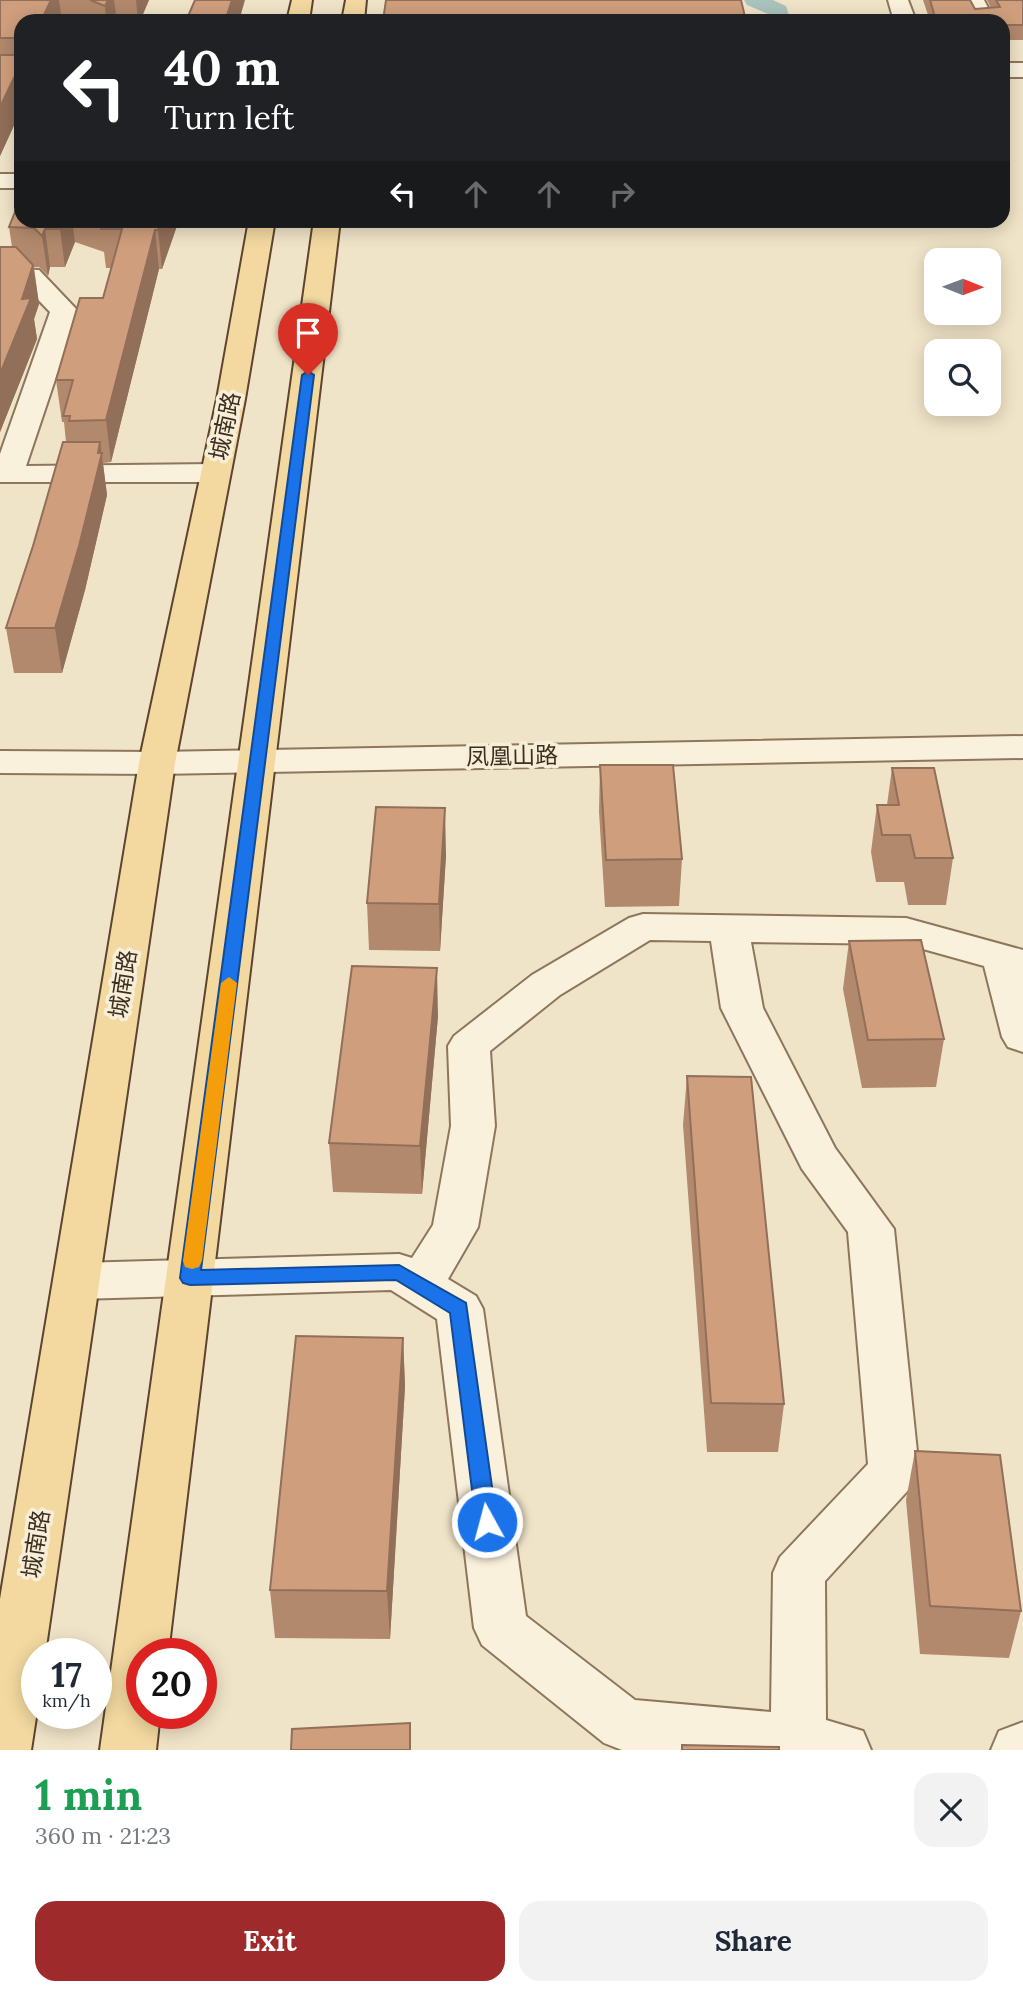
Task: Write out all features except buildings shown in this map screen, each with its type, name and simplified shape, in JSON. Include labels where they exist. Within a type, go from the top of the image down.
[{"type":"main road","name":"城南路","points":[[3,1750],[157,763],[231,398],[261,228]]},
{"type":"main road","points":[[128,1750],[326,228]]},
{"type":"street","points":[[0,276],[30,276],[64,311],[4,475],[215,472]]},
{"type":"street","name":"凤凰山路","points":[[0,762],[157,763],[1023,747]]},
{"type":"street","points":[[420,1285],[455,1227],[473,1126],[469,1046],[546,985],[643,927],[906,931],[1012,960],[1023,1037]]},
{"type":"street","points":[[78,1281],[399,1272],[459,1309],[500,1628],[624,1724],[820,1745],[799,1573],[894,1471],[871,1229],[818,1157],[742,1008],[729,927]]},
{"type":"waterway","points":[[755,0],[778,11],[779,14]]},
{"type":"slow traffic","points":[[192,1261],[229,983]]},
{"type":"route","points":[[308,375],[190,1278],[399,1272],[459,1309],[487,1522]]}]
